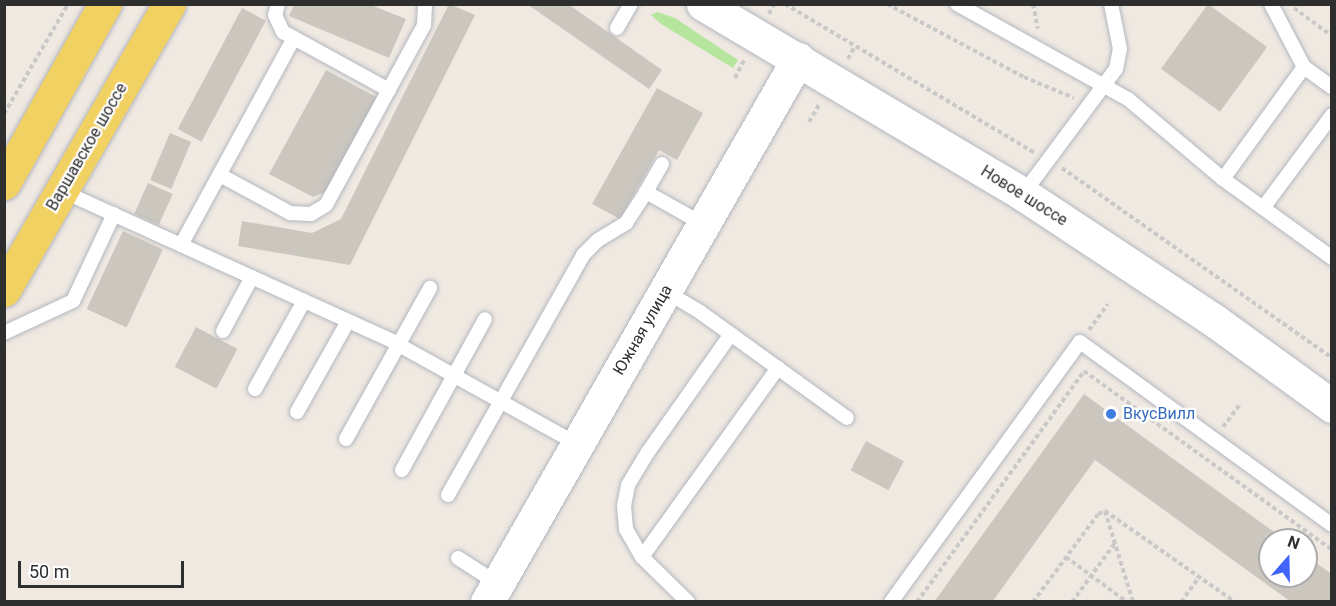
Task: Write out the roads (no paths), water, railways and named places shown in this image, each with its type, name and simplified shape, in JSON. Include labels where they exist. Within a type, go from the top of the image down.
[{"type":"main road","points":[[4,183],[105,4]]},
{"type":"main road","name":"Варшавское шоссе","points":[[4,290],[169,4]]},
{"type":"street","name":"Новое шоссе","points":[[704,4],[1023,194],[1215,321],[1332,406]]},
{"type":"street","name":"Южная улица","points":[[492,592],[798,59]]},
{"type":"lane","points":[[278,4],[276,24],[294,38],[389,90]]},
{"type":"lane","points":[[220,175],[290,213],[301,215],[319,211],[326,205],[424,25],[425,4]]},
{"type":"lane","points":[[617,28],[631,4]]},
{"type":"lane","points":[[1023,194],[1106,84],[1120,59],[1111,4]]},
{"type":"lane","points":[[1271,4],[1304,68],[1332,87]]},
{"type":"lane","points":[[965,6],[1106,84],[1150,115],[1223,179],[1332,258]]},
{"type":"lane","points":[[181,245],[294,38]]},
{"type":"lane","points":[[1223,179],[1304,68]]},
{"type":"lane","points":[[1263,208],[1332,115]]},
{"type":"lane","points":[[448,495],[583,255],[598,240],[626,223],[662,164]]},
{"type":"lane","points":[[62,190],[398,345],[577,444]]},
{"type":"lane","points":[[646,192],[703,224]]},
{"type":"lane","points":[[4,333],[73,301],[114,214]]},
{"type":"lane","points":[[223,331],[252,277]]},
{"type":"lane","points":[[346,439],[430,288]]},
{"type":"lane","points":[[665,291],[730,334],[847,418]]},
{"type":"lane","points":[[255,389],[304,301]]},
{"type":"lane","points":[[402,470],[485,319]]},
{"type":"lane","points":[[297,412],[348,321]]},
{"type":"lane","points":[[684,600],[642,557],[626,529],[628,485],[730,334]]},
{"type":"lane","points":[[891,602],[1080,342],[1332,525]]},
{"type":"lane","points":[[642,557],[778,368]]},
{"type":"lane","points":[[458,558],[492,592]]},
{"type":"place","name":"ВкусВилл","points":[[1111,414]]}]
